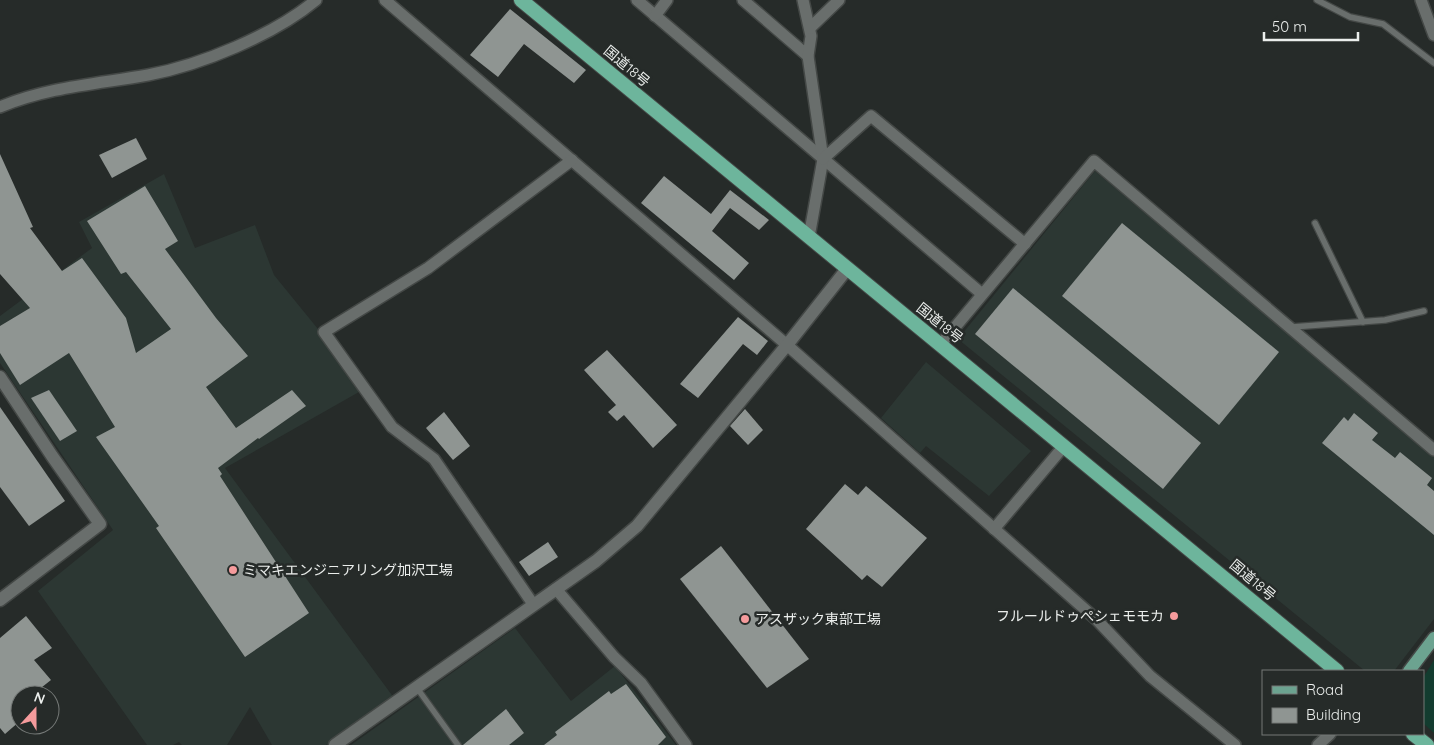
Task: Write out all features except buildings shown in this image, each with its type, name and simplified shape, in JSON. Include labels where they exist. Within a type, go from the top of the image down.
[{"type":"highway","name":"国道18号","points":[[522,0],[808,238],[941,344],[1337,670]]},
{"type":"highway","points":[[1414,735],[1427,745]]},
{"type":"main road","points":[[1410,670],[1434,638]]},
{"type":"street","points":[[0,107],[40,92],[150,74],[214,56],[252,40],[307,8],[316,0]]},
{"type":"street","points":[[385,0],[787,345],[1096,620],[1150,676],[1235,745]]},
{"type":"street","points":[[637,0],[982,294]]},
{"type":"street","points":[[655,16],[667,0]]},
{"type":"street","points":[[743,0],[808,56]]},
{"type":"street","points":[[802,0],[810,28],[808,56],[823,159],[808,238]]},
{"type":"street","points":[[810,28],[839,0]]},
{"type":"street","points":[[1421,0],[1434,35]]},
{"type":"street","points":[[823,159],[871,116],[1025,244]]},
{"type":"street","points":[[533,604],[434,459],[392,427],[324,332],[428,268],[572,160]]},
{"type":"street","points":[[941,344],[1094,161],[1434,450]]},
{"type":"street","points":[[335,745],[596,561],[637,526],[787,345],[847,269]]},
{"type":"street","points":[[0,377],[100,524],[0,600]]},
{"type":"street","points":[[994,529],[1064,446]]},
{"type":"street","points":[[556,589],[614,657],[641,683],[686,745]]},
{"type":"street","points":[[1318,745],[1329,735]]},
{"type":"lane","points":[[1317,0],[1350,17],[1383,24],[1434,64]]},
{"type":"lane","points":[[1315,222],[1363,322]]},
{"type":"lane","points":[[1287,327],[1385,320],[1424,312]]},
{"type":"lane","points":[[417,687],[458,745]]},
{"type":"shaded area","points":[[1095,171],[1434,456],[1434,619],[1395,670],[1364,670],[958,339]]},
{"type":"shaded area","points":[[164,174],[195,248],[255,225],[274,275],[366,388],[225,468],[394,698],[326,745],[272,745],[250,707],[227,745],[182,745],[179,742],[173,745],[147,745],[38,591],[113,530],[0,363],[0,316],[92,248],[79,222]]},
{"type":"shaded area","points":[[926,362],[1031,451],[989,496],[926,446],[920,453],[881,418]]},
{"type":"shaded area","points":[[515,628],[571,701],[615,666],[676,745],[351,745]]},
{"type":"green space","points":[[1434,660],[1434,733],[1424,724],[1424,676]]},
{"type":"place","name":"ミマキエンジニアリング加沢工場","points":[[233,570]]},
{"type":"place","name":"フルールドゥぺシェモモカ","points":[[1174,616]]},
{"type":"place","name":"アスザック東部工場","points":[[745,619]]}]
